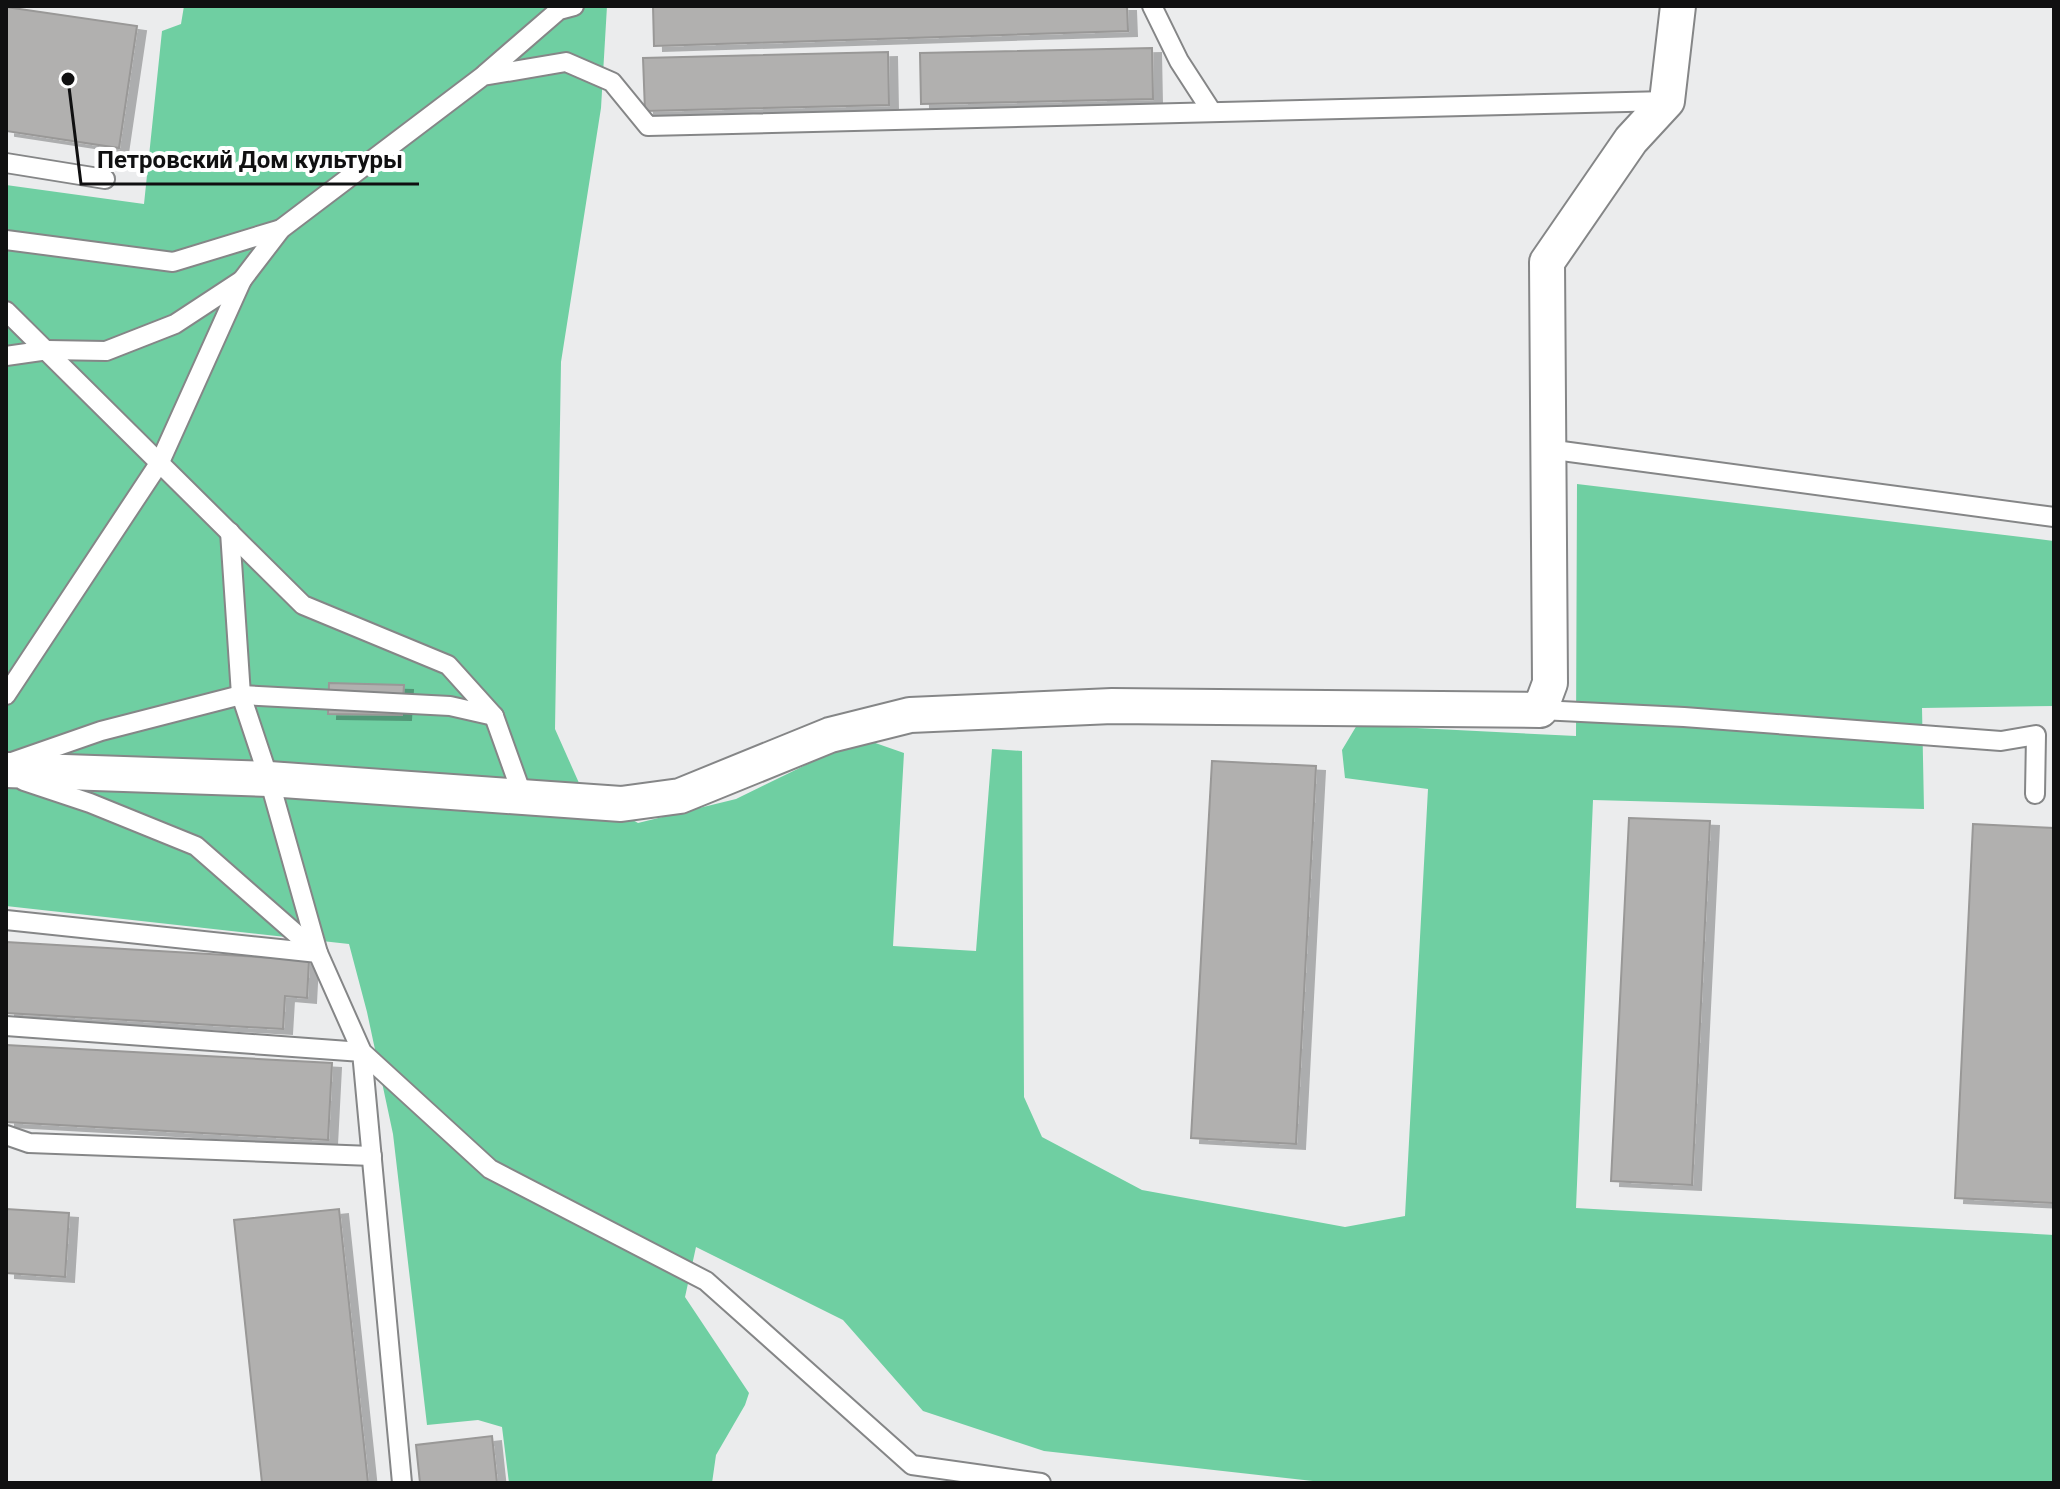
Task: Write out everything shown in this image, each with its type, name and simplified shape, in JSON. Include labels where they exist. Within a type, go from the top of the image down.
[{"type":"street","points":[[6,773],[269,779],[621,804],[680,796],[830,735],[910,715],[1112,706],[1540,710],[1550,683],[1547,262],[1631,140],[1667,101],[1678,6]]},
{"type":"lane","points":[[6,695],[160,462],[242,280],[281,229],[483,76],[559,10],[574,6]]},
{"type":"lane","points":[[1152,6],[1179,61],[1212,112]]},
{"type":"lane","points":[[483,76],[566,62],[612,82],[648,126],[1667,101]]},
{"type":"lane","points":[[6,163],[105,179]]},
{"type":"lane","points":[[6,240],[173,262],[281,229]]},
{"type":"lane","points":[[6,356],[48,350],[106,351],[175,324],[242,280]]},
{"type":"lane","points":[[6,311],[303,605],[448,665],[494,716],[523,797]]},
{"type":"lane","points":[[1547,449],[2054,517]]},
{"type":"lane","points":[[230,532],[241,695],[269,779],[318,953],[362,1052],[402,1483]]},
{"type":"lane","points":[[6,764],[101,731],[241,695],[450,706],[494,716]]},
{"type":"lane","points":[[1540,710],[1684,717],[2001,741],[2045,733],[2035,794]]},
{"type":"lane","points":[[6,773],[196,846],[318,953]]},
{"type":"lane","points":[[6,920],[318,953]]},
{"type":"lane","points":[[6,1026],[362,1052],[490,1169],[706,1281],[912,1465],[1041,1483]]},
{"type":"lane","points":[[6,1135],[29,1143],[372,1156]]},
{"type":"green space","points":[[184,6],[607,6],[601,108],[561,362],[555,729],[583,792],[638,823],[736,799],[861,738],[904,753],[893,946],[976,951],[992,749],[1022,751],[1024,1097],[1042,1137],[1142,1190],[1345,1227],[1405,1216],[1428,789],[1345,778],[1342,750],[1357,725],[1576,736],[1577,484],[2054,541],[2054,706],[1922,708],[1924,809],[1593,800],[1576,1208],[2054,1235],[2054,1483],[1331,1483],[1044,1451],[923,1411],[843,1320],[696,1247],[685,1297],[749,1393],[716,1455],[712,1483],[509,1483],[502,1427],[478,1420],[427,1425],[393,1134],[349,944],[6,906],[6,185],[144,204],[162,31],[181,24]]},
{"type":"building","points":[[653,6],[1127,6],[1128,31],[654,46]]},
{"type":"building","points":[[6,7],[137,26],[119,148],[6,131]]},
{"type":"building","points":[[1152,48],[1153,99],[921,104],[920,53]]},
{"type":"building","points":[[888,52],[889,105],[645,111],[643,58]]},
{"type":"building","points":[[329,683],[404,685],[402,715],[328,714]]},
{"type":"building","points":[[1212,761],[1316,766],[1296,1144],[1191,1138]]},
{"type":"building","points":[[1629,818],[1710,821],[1692,1185],[1611,1181]]},
{"type":"building","points":[[1973,824],[2054,828],[2054,1203],[1955,1198]]},
{"type":"building","points":[[6,942],[309,960],[307,998],[285,996],[283,1029],[6,1013]]},
{"type":"building","points":[[6,1045],[332,1063],[328,1140],[6,1122]]},
{"type":"building","points":[[6,1209],[69,1213],[65,1277],[6,1273]]},
{"type":"building","points":[[339,1209],[368,1483],[262,1483],[234,1220]]},
{"type":"building","points":[[492,1436],[497,1483],[420,1483],[416,1445]]},
{"type":"place","name":"Петровский Дом культуры","points":[[68,79]]}]
